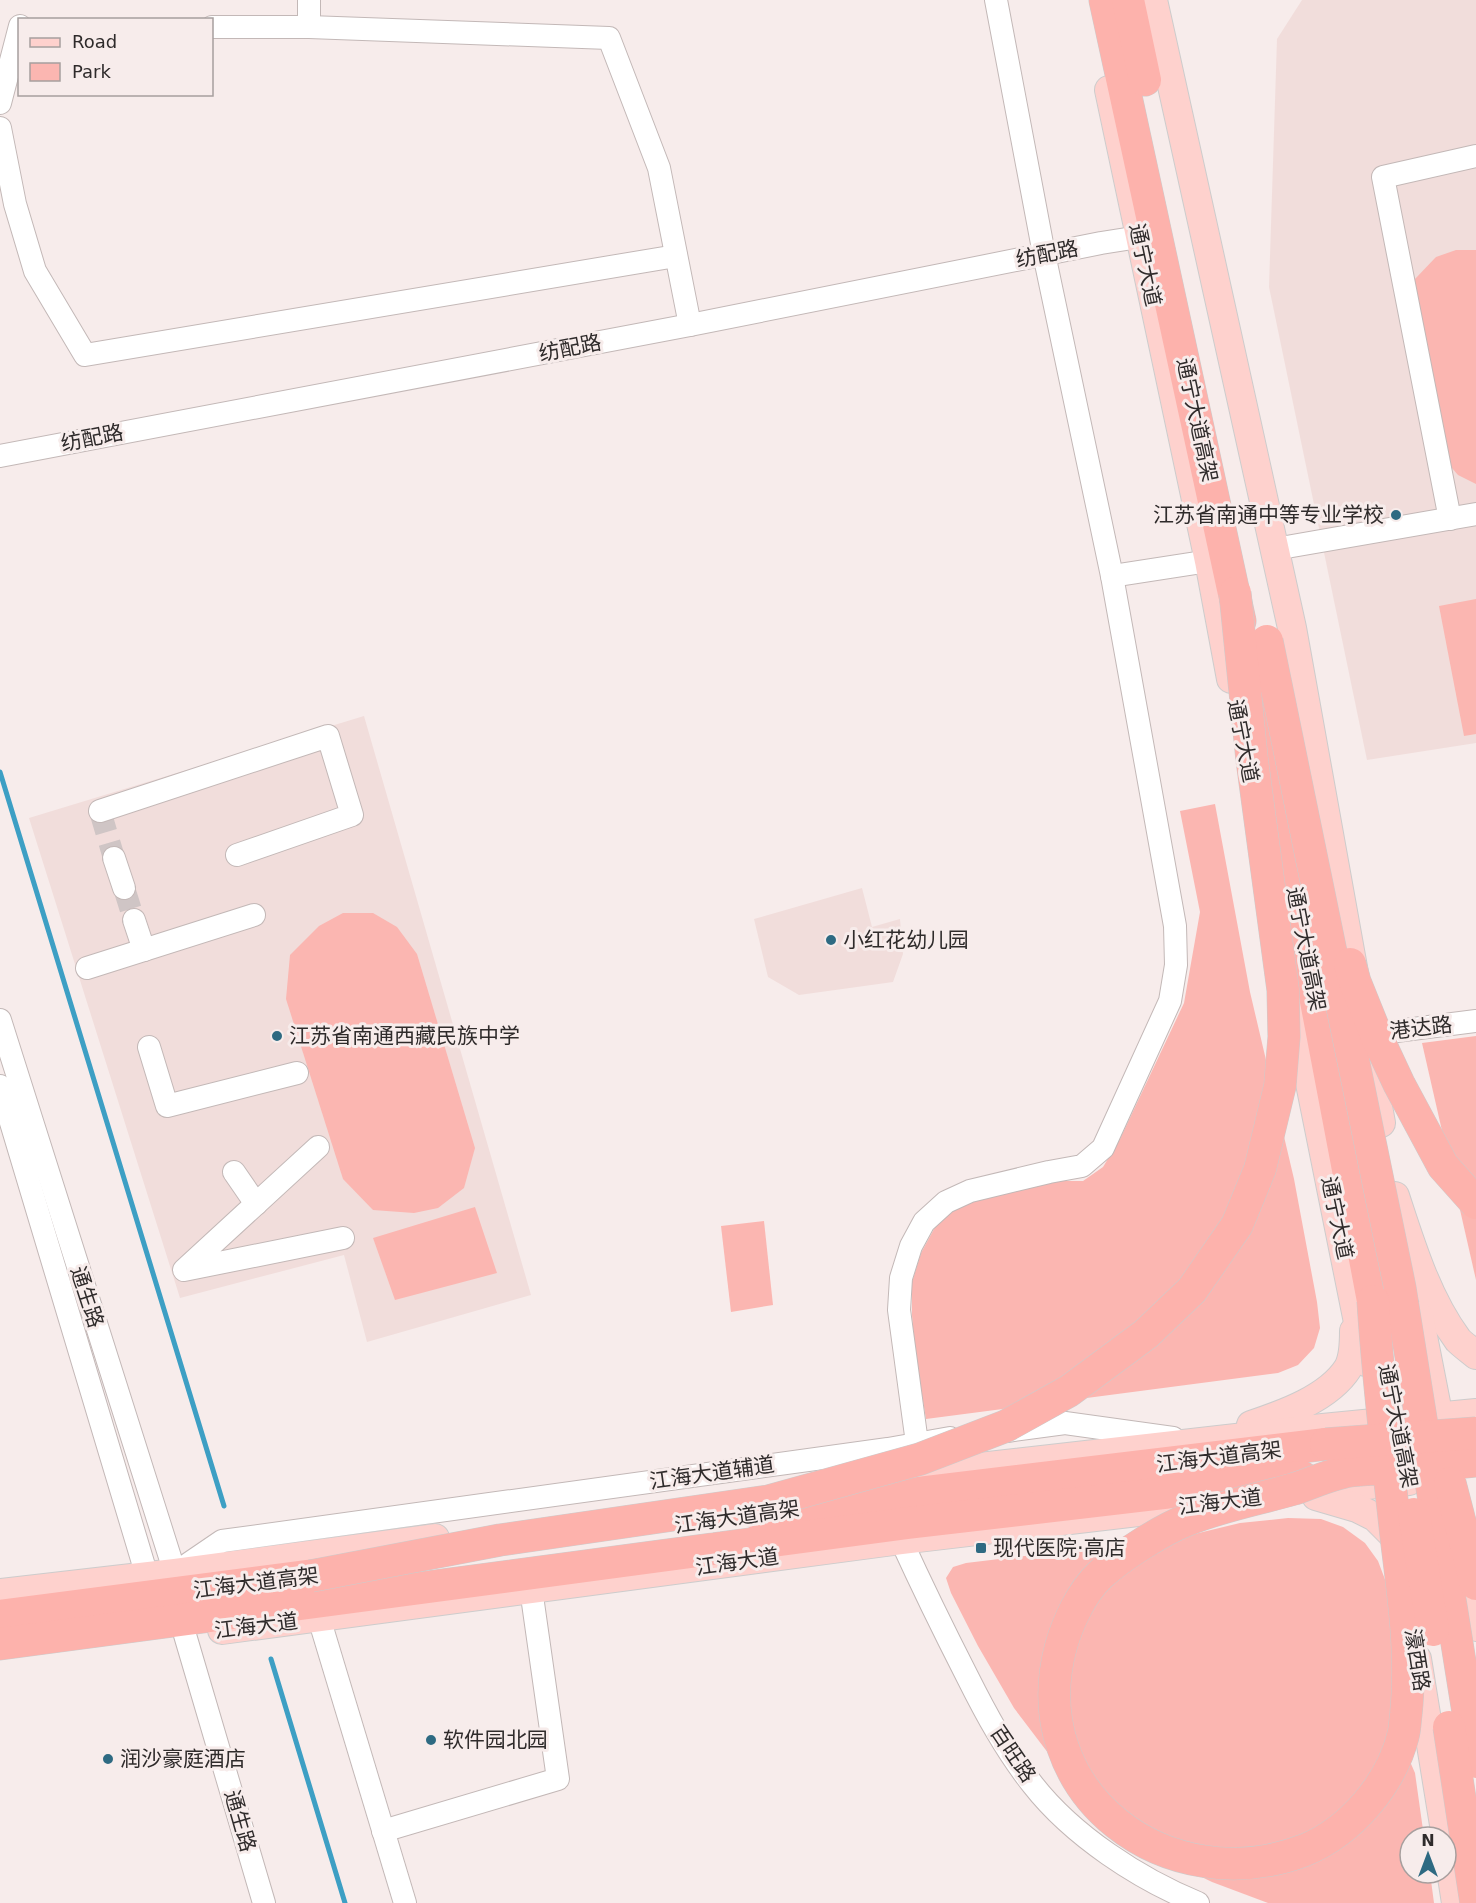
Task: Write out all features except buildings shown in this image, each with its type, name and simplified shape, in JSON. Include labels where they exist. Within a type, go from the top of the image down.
[{"type":"highway","name":"通宁大道高架","points":[[1105,0],[1235,593],[1375,1293],[1476,1762]]},
{"type":"highway","name":"通宁大道高架","points":[[1128,0],[1267,641],[1375,1293],[1442,1679],[1476,1903]]},
{"type":"highway","points":[[311,1576],[500,1540],[769,1501],[920,1459],[1006,1426],[1069,1391],[1146,1334],[1192,1290],[1237,1225],[1260,1169],[1280,1086],[1284,1037],[1283,990],[1252,760],[1235,593]]},
{"type":"highway","points":[[1267,641],[1307,770],[1340,927],[1355,982],[1399,1084],[1443,1166],[1476,1203]]},
{"type":"highway","points":[[1349,1471],[1186,1520],[1122,1557],[1097,1577],[1066,1627],[1054,1688],[1059,1736],[1066,1755],[1075,1778],[1096,1807],[1122,1831],[1149,1847],[1178,1858],[1204,1864],[1235,1867],[1287,1858],[1317,1845],[1350,1823],[1390,1768],[1403,1736],[1408,1686],[1404,1605],[1378,1376],[1375,1293]]},
{"type":"highway","points":[[1375,1293],[1476,1584]]},
{"type":"highway","name":"江海大道高架","points":[[0,1616],[925,1492],[1326,1444],[1476,1433]]},
{"type":"highway","name":"江海大道高架","points":[[0,1644],[908,1523],[1349,1471],[1467,1471]]},
{"type":"main road","name":"通宁大道","points":[[1090,0],[1209,561],[1303,1050],[1375,1293],[1377,1422],[1389,1483]]},
{"type":"main road","points":[[1153,0],[1294,639],[1395,1196],[1439,1416],[1467,1471],[1476,1618]]},
{"type":"main road","points":[[1395,1196],[1416,1258],[1440,1311],[1460,1342],[1476,1354]]},
{"type":"main road","points":[[1202,1441],[1285,1413],[1329,1388],[1349,1367],[1354,1340],[1375,1293]]},
{"type":"main road","points":[[0,1593],[175,1573],[908,1475],[1202,1441],[1476,1413]]},
{"type":"main road","name":"江海大道","points":[[0,1660],[901,1540],[1296,1492],[1389,1483],[1467,1471]]},
{"type":"main road","name":"濠西路","points":[[1389,1483],[1444,1825]]},
{"type":"main road","points":[[1296,1492],[1326,1497],[1357,1508],[1375,1517],[1398,1540]]},
{"type":"main road","name":"濠西路","points":[[1453,1885],[1456,1903]]},
{"type":"street","points":[[309,0],[309,27]]},
{"type":"street","points":[[917,1443],[899,1310],[901,1278],[911,1246],[924,1222],[946,1202],[970,1191],[1082,1166],[1102,1148],[1170,1001],[1176,965],[1175,926],[1112,576],[1044,254],[996,0]]},
{"type":"street","points":[[213,27],[309,27],[609,38],[659,168],[690,325]]},
{"type":"street","points":[[0,103],[18,34]]},
{"type":"street","points":[[0,128],[15,204],[35,271],[85,355],[676,256]]},
{"type":"street","points":[[1450,519],[1383,177],[1476,156]]},
{"type":"street","name":"纺配路","points":[[0,456],[1139,237]]},
{"type":"street","points":[[1275,549],[1476,514]]},
{"type":"street","points":[[1112,576],[1209,561]]},
{"type":"street","points":[[100,811],[328,736],[351,815],[237,855]]},
{"type":"street","points":[[114,858],[124,888]]},
{"type":"street","points":[[87,968],[254,915]]},
{"type":"street","points":[[134,920],[144,950]]},
{"type":"street","name":"通生路","points":[[0,1020],[14,1125],[147,1576]]},
{"type":"street","name":"港达路","points":[[1365,1035],[1476,1021]]},
{"type":"street","points":[[149,1047],[167,1106],[297,1072]]},
{"type":"street","name":"通生路","points":[[0,1086],[175,1573]]},
{"type":"street","points":[[318,1147],[184,1270],[343,1238]]},
{"type":"street","points":[[234,1172],[256,1204]]},
{"type":"street","name":"江海大道辅道","points":[[175,1573],[222,1542],[1065,1423],[1202,1441]]},
{"type":"street","name":"百旺路","points":[[901,1540],[934,1612],[997,1734],[1034,1786],[1068,1823],[1117,1859],[1171,1892],[1198,1903]]},
{"type":"street","points":[[383,1831],[558,1779],[531,1589]]},
{"type":"street","points":[[319,1618],[405,1903]]},
{"type":"street","name":"通生路","points":[[185,1635],[264,1903]]},
{"type":"shaded area","name":"江苏省南通中等专业学校","points":[[1302,0],[1476,0],[1476,743],[1367,760],[1269,287],[1277,39]]},
{"type":"shaded area","name":"江苏省南通西藏民族中学","points":[[364,716],[531,1295],[367,1342],[344,1255],[180,1298],[29,818]]},
{"type":"shaded area","name":"小红花幼儿园","points":[[862,888],[872,927],[900,919],[903,954],[893,982],[799,995],[768,977],[754,919]]},
{"type":"green space","points":[[1456,250],[1476,250],[1476,484],[1458,475],[1445,460],[1411,302],[1415,279],[1436,257]]},
{"type":"green space","points":[[1476,599],[1476,734],[1464,736],[1439,606]]},
{"type":"green space","points":[[1215,804],[1250,992],[1294,1179],[1317,1302],[1320,1328],[1314,1348],[1298,1365],[1278,1373],[926,1419],[915,1353],[912,1315],[912,1282],[921,1253],[946,1212],[968,1200],[1057,1181],[1083,1181],[1103,1167],[1120,1139],[1184,1003],[1200,912],[1180,811]]},
{"type":"green space","points":[[343,913],[373,913],[397,927],[417,954],[475,1148],[464,1188],[438,1208],[414,1213],[373,1210],[343,1179],[286,999],[290,955],[319,926]]},
{"type":"green space","points":[[1476,1036],[1476,1280],[1422,1043]]},
{"type":"green space","points":[[475,1207],[497,1273],[395,1300],[373,1238]]},
{"type":"green space","points":[[764,1221],[773,1305],[731,1312],[721,1226]]},
{"type":"green space","points":[[1288,1518],[1321,1519],[1343,1527],[1365,1543],[1378,1561],[1389,1590],[1408,1757],[1415,1773],[1422,1825],[1398,1825],[1398,1885],[1432,1885],[1434,1903],[1268,1903],[1212,1882],[1177,1865],[1080,1795],[1014,1708],[978,1646],[951,1593],[946,1578],[953,1567],[966,1563],[1093,1548],[1112,1554],[1240,1523]]},
{"type":"waterway","points":[[0,772],[224,1506]]},
{"type":"waterway","points":[[271,1659],[345,1903]]},
{"type":"tunnel","points":[[100,811],[114,858]]},
{"type":"tunnel","points":[[124,888],[134,920]]},
{"type":"place","name":"江苏省南通中等专业学校","points":[[1396,515]]},
{"type":"place","name":"小红花幼儿园","points":[[831,940]]},
{"type":"place","name":"江苏省南通西藏民族中学","points":[[277,1036]]},
{"type":"place","name":"现代医院·高店","points":[[981,1548]]},
{"type":"place","name":"软件园北园","points":[[431,1740]]},
{"type":"place","name":"润沙豪庭酒店","points":[[108,1759]]}]
